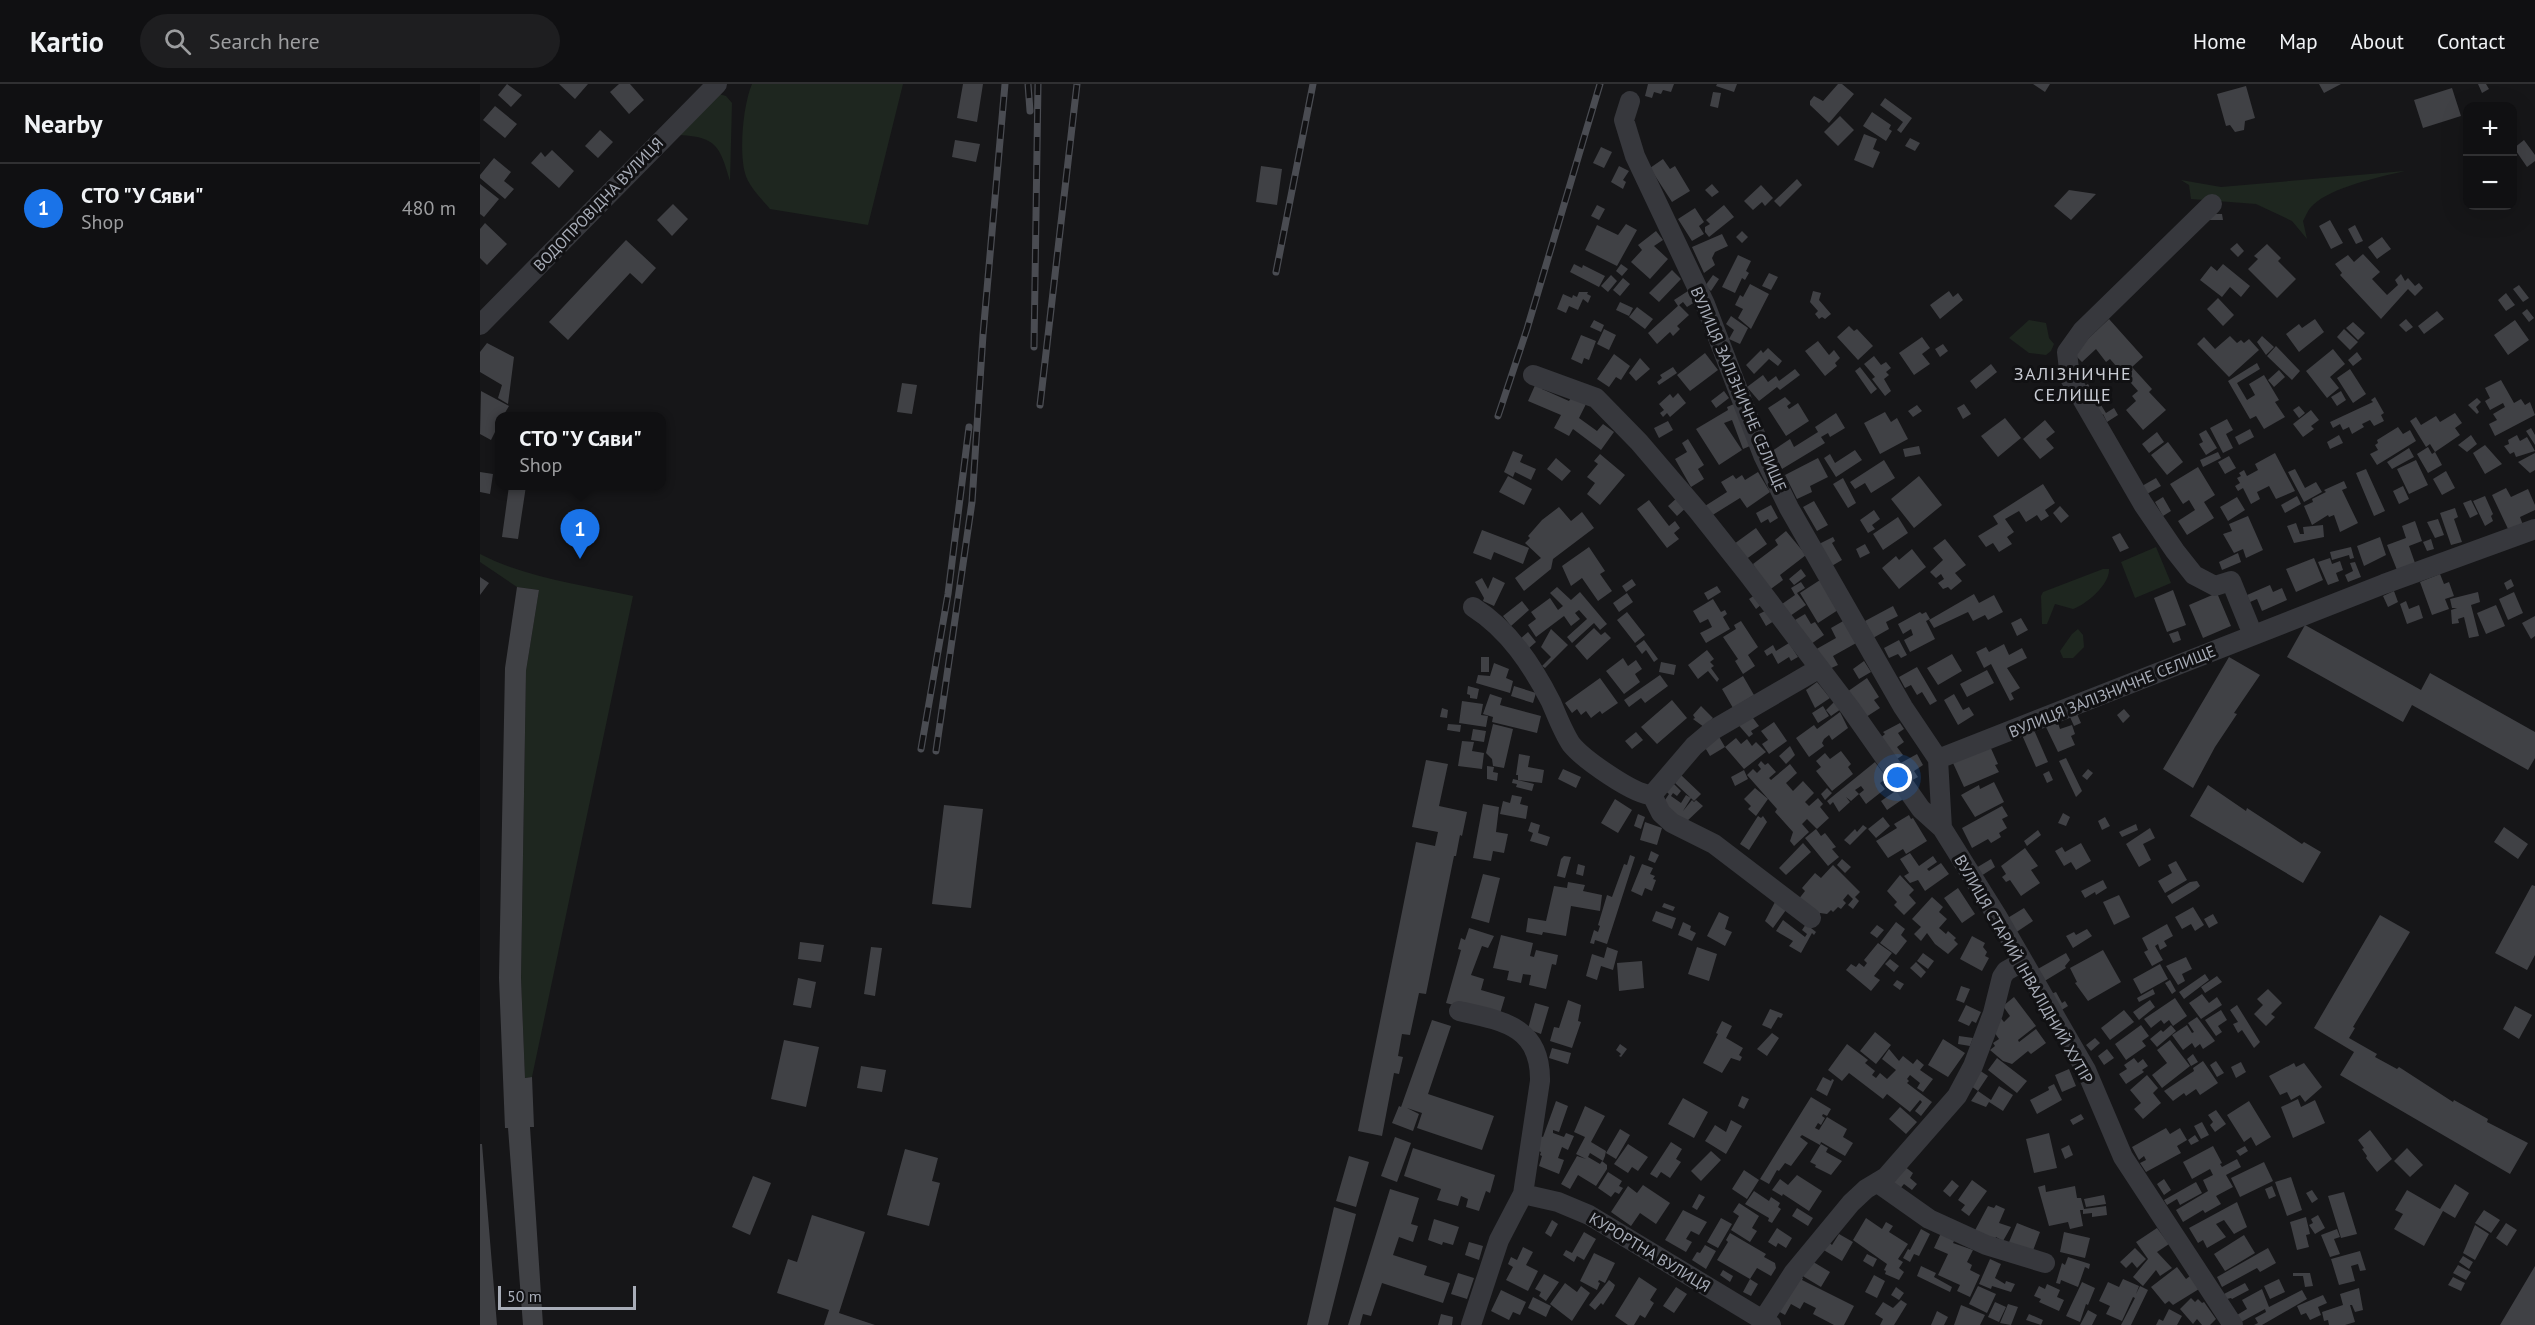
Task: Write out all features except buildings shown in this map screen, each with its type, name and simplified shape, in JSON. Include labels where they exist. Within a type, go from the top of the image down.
[{"type":"street","name":"ВОДОПРОВІДНА ВУЛИЦЯ","points":[[480,325],[717,84]]},
{"type":"street","name":"ВУЛИЦЯ ЗАЛІЗНИЧНЕ СЕЛИЩЕ","points":[[1630,100],[1624,120],[1635,156],[1705,304],[1763,455],[1790,508],[1903,707],[1938,759],[2253,635],[2535,529]]},
{"type":"street","points":[[2212,204],[2082,331],[2067,352],[2070,378],[2143,504],[2194,575],[2215,586],[2231,581],[2253,635]]},
{"type":"street","points":[[1533,375],[1596,398],[1639,442],[1705,520],[1850,708],[1908,793],[1920,808],[1942,828]]},
{"type":"street","points":[[1473,607],[1492,619],[1502,633],[1522,651],[1572,744],[1622,783],[1641,794],[1652,795]]},
{"type":"street","points":[[1652,795],[1694,746],[1713,730],[1818,669]]},
{"type":"street","points":[[1938,759],[1942,828]]},
{"type":"street","points":[[1652,795],[1661,813],[1672,823],[1714,844],[1811,918]]},
{"type":"street","name":"ВУЛИЦЯ СТАРИЙ ІНВАЛІДНИЙ ХУТІР","points":[[1942,828],[2085,1070],[2123,1157],[2233,1325]]},
{"type":"street","points":[[1767,1322],[1794,1272],[1851,1203],[1866,1189],[1878,1184],[1957,1096],[1973,1066],[1994,1014],[2002,977],[2006,971],[2022,962]]},
{"type":"street","points":[[1459,1011],[1497,1020],[1523,1033],[1536,1048],[1540,1065],[1540,1081],[1523,1194],[1499,1240],[1471,1325]]},
{"type":"street","points":[[1878,1184],[1939,1224],[1986,1245],[2045,1263]]},
{"type":"street","name":"КУРОРТНА ВУЛИЦЯ","points":[[1523,1194],[1558,1202],[1589,1215],[1767,1322]]},
{"type":"shaded area","points":[[752,84],[903,84],[868,225],[770,209],[756,192],[747,178],[742,153],[744,116]]},
{"type":"shaded area","points":[[719,94],[726,96],[732,103],[730,181],[720,152],[715,146],[702,138],[680,135]]},
{"type":"shaded area","points":[[2405,171],[2356,184],[2321,199],[2311,207],[2303,221],[2307,239],[2292,221],[2256,204],[2191,199],[2189,185],[2181,180],[2221,187]]},
{"type":"shaded area","points":[[2029,320],[2046,323],[2049,338],[2054,344],[2046,355],[2029,353],[2009,338]]},
{"type":"shaded area","points":[[2156,547],[2171,583],[2135,598],[2121,562]]},
{"type":"shaded area","points":[[480,554],[535,575],[633,596],[532,1077],[525,1078],[521,978],[526,671],[539,590],[517,587],[480,562]]},
{"type":"shaded area","points":[[2103,569],[2109,569],[2106,581],[2091,598],[2073,609],[2055,604],[2047,624],[2042,624],[2041,596],[2043,592]]},
{"type":"shaded area","points":[[2078,629],[2083,635],[2084,647],[2073,658],[2063,658],[2060,651]]},
{"type":"railway","points":[[936,751],[972,502],[983,335],[1005,84]]},
{"type":"railway","points":[[1028,84],[1030,111]]},
{"type":"railway","points":[[1034,347],[1038,84]]},
{"type":"railway","points":[[1040,405],[1077,84]]},
{"type":"railway","points":[[1276,272],[1313,84]]},
{"type":"railway","points":[[1498,416],[1527,329],[1600,84]]},
{"type":"railway","points":[[921,749],[948,594],[969,427]]},
{"type":"place","name":"СТО \"У Сяви\"","points":[[580,559]]},
{"type":"district","name":"ЗАЛІЗНИЧНЕ СЕЛИЩЕ","points":[[2073,384]]}]
